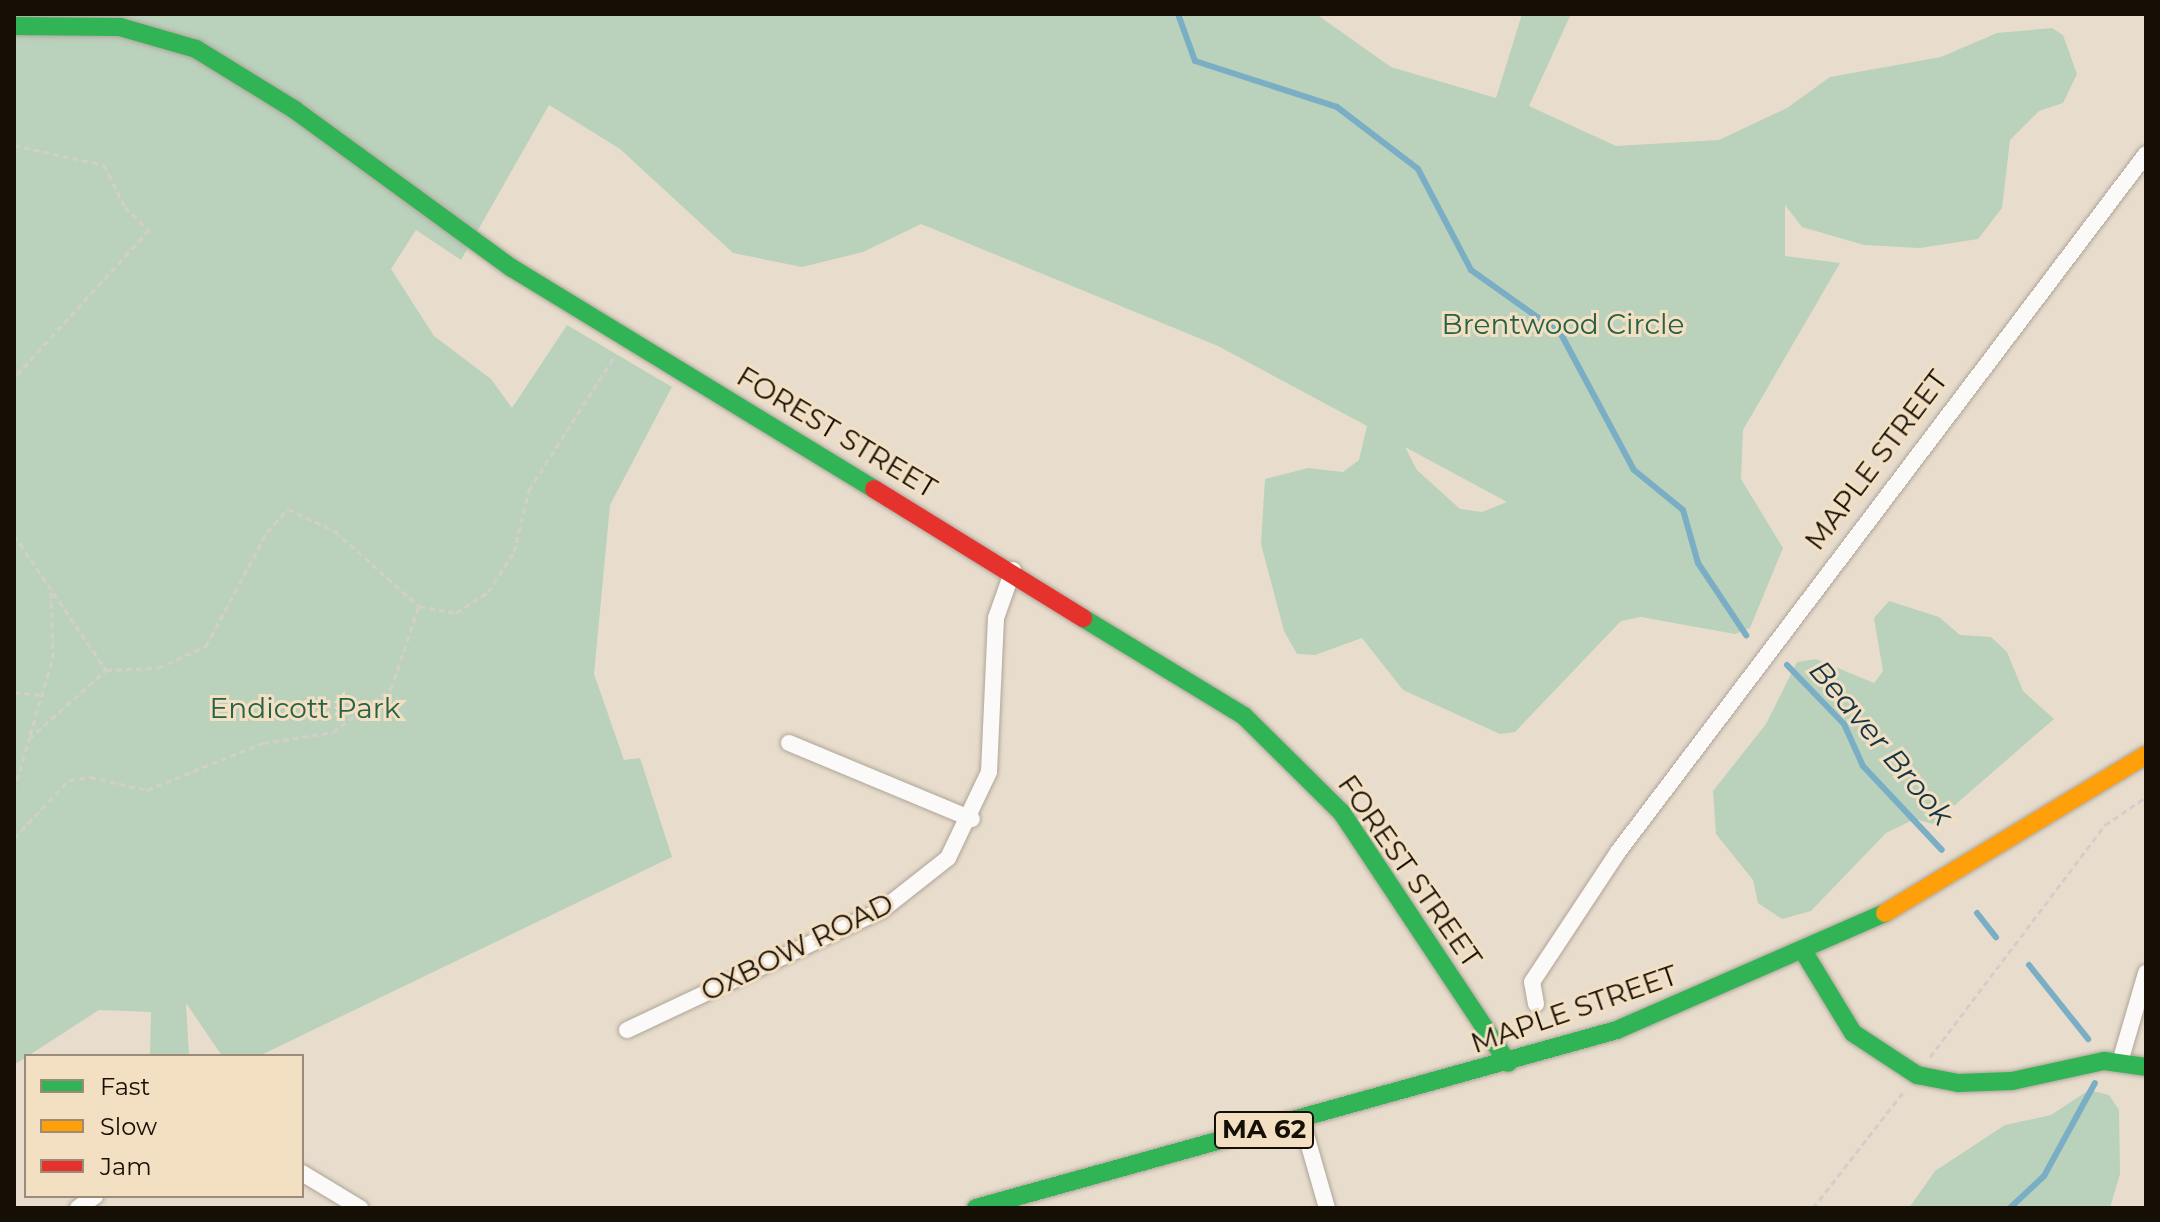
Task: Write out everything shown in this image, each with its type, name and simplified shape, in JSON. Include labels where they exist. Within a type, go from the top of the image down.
[{"type":"street","name":"FOREST STREET","points":[[14,26],[120,27],[196,49],[295,110],[512,268],[1013,570],[1262,731],[1342,813],[1508,1063]]},
{"type":"street","name":"MAPLE STREET","points":[[1536,1004],[1532,982],[1618,852],[2146,154]]},
{"type":"street","name":"OXBOW ROAD","points":[[627,1030],[882,910],[948,858],[972,819],[989,772],[996,618],[1013,570]]},
{"type":"street","points":[[789,743],[972,819]]},
{"type":"street","name":"MAPLE STREET","points":[[976,1208],[1302,1121],[1617,1030],[1805,954],[1971,868],[2146,755]]},
{"type":"street","points":[[1805,954],[1853,1033],[1917,1075],[1958,1083],[2012,1081],[2120,1062],[2146,1067]]},
{"type":"street","points":[[2120,1062],[2146,973]]},
{"type":"street","points":[[1302,1121],[1327,1208]]},
{"type":"street","points":[[304,1174],[360,1208]]},
{"type":"path","points":[[14,145],[104,165],[125,207],[149,230],[14,378]]},
{"type":"path","points":[[29,739],[106,670],[158,668],[206,646],[267,532],[288,509],[335,531],[419,606],[456,613],[488,592],[514,552],[529,490],[627,338]]},
{"type":"path","points":[[14,535],[106,670]]},
{"type":"path","points":[[14,790],[53,651],[51,590]]},
{"type":"path","points":[[14,838],[69,780],[90,777],[147,790],[263,743],[333,732],[391,689],[419,606]]},
{"type":"path","points":[[14,692],[42,695]]},
{"type":"path","points":[[1813,1208],[2105,825],[2146,797]]},
{"type":"green space","name":"Endicott Park","points":[[14,14],[1316,14],[1391,67],[1496,98],[1522,14],[1571,14],[1529,106],[1616,146],[1719,140],[1787,108],[1830,77],[1941,57],[1997,33],[2052,28],[2063,35],[2077,74],[2063,103],[2039,111],[2010,140],[2002,208],[1978,239],[1920,248],[1864,245],[1802,227],[1785,205],[1785,256],[1840,263],[1743,430],[1741,479],[1783,548],[1750,628],[1735,634],[1641,617],[1621,621],[1515,732],[1500,734],[1403,690],[1362,638],[1315,655],[1297,654],[1284,631],[1261,544],[1265,479],[1308,468],[1343,472],[1359,460],[1367,426],[1218,346],[921,224],[863,252],[802,267],[733,253],[620,149],[549,105],[461,260],[416,230],[391,269],[434,336],[491,379],[512,408],[567,325],[672,387],[610,505],[594,674],[624,760],[640,758],[672,857],[263,1054],[221,1054],[186,1003],[189,1054],[150,1054],[151,1012],[99,1010],[31,1054],[24,1054],[24,1059],[14,1065]],"holes":[[[1405,447],[1507,502],[1482,512],[1460,509],[1417,470]]]},
{"type":"green space","points":[[1889,601],[1939,617],[1960,635],[1991,637],[2007,652],[2023,691],[2054,719],[1933,824],[1915,819],[1886,833],[1811,911],[1782,919],[1758,903],[1753,880],[1716,834],[1713,791],[1766,724],[1797,662],[1816,659],[1874,683],[1883,671],[1874,618]]},
{"type":"green space","points":[[2089,1090],[2109,1095],[2119,1110],[2120,1174],[2110,1208],[1909,1208],[1935,1171],[2005,1125],[2051,1115]]},
{"type":"waterway","name":"Beaver Brook","points":[[1178,14],[1195,61],[1337,107],[1418,169],[1471,270],[1561,334],[1634,470],[1683,510],[1698,563],[1746,635]]},
{"type":"waterway","name":"Beaver Brook","points":[[1787,665],[1844,724],[1863,766],[1942,850]]},
{"type":"waterway","name":"Beaver Brook","points":[[1977,913],[1996,937]]},
{"type":"waterway","name":"Beaver Brook","points":[[2029,965],[2088,1039]]},
{"type":"waterway","name":"Beaver Brook","points":[[2010,1208],[2044,1176],[2095,1083]]},
{"type":"traffic: fast","points":[[14,26],[120,27],[196,49],[295,110],[512,268],[874,489]]},
{"type":"traffic: fast","points":[[1083,618],[1244,716],[1342,813],[1508,1063]]},
{"type":"traffic: fast","points":[[976,1208],[1617,1030],[1885,913]]},
{"type":"traffic: fast","points":[[1805,954],[1853,1033],[1917,1075],[1958,1083],[2012,1081],[2104,1061],[2146,1067]]},
{"type":"traffic: slow","points":[[1885,913],[2146,755]]},
{"type":"traffic: jam","points":[[874,489],[1083,618]]},
{"type":"park label","name":"Brentwood Circle","points":[[1563,324]]}]
